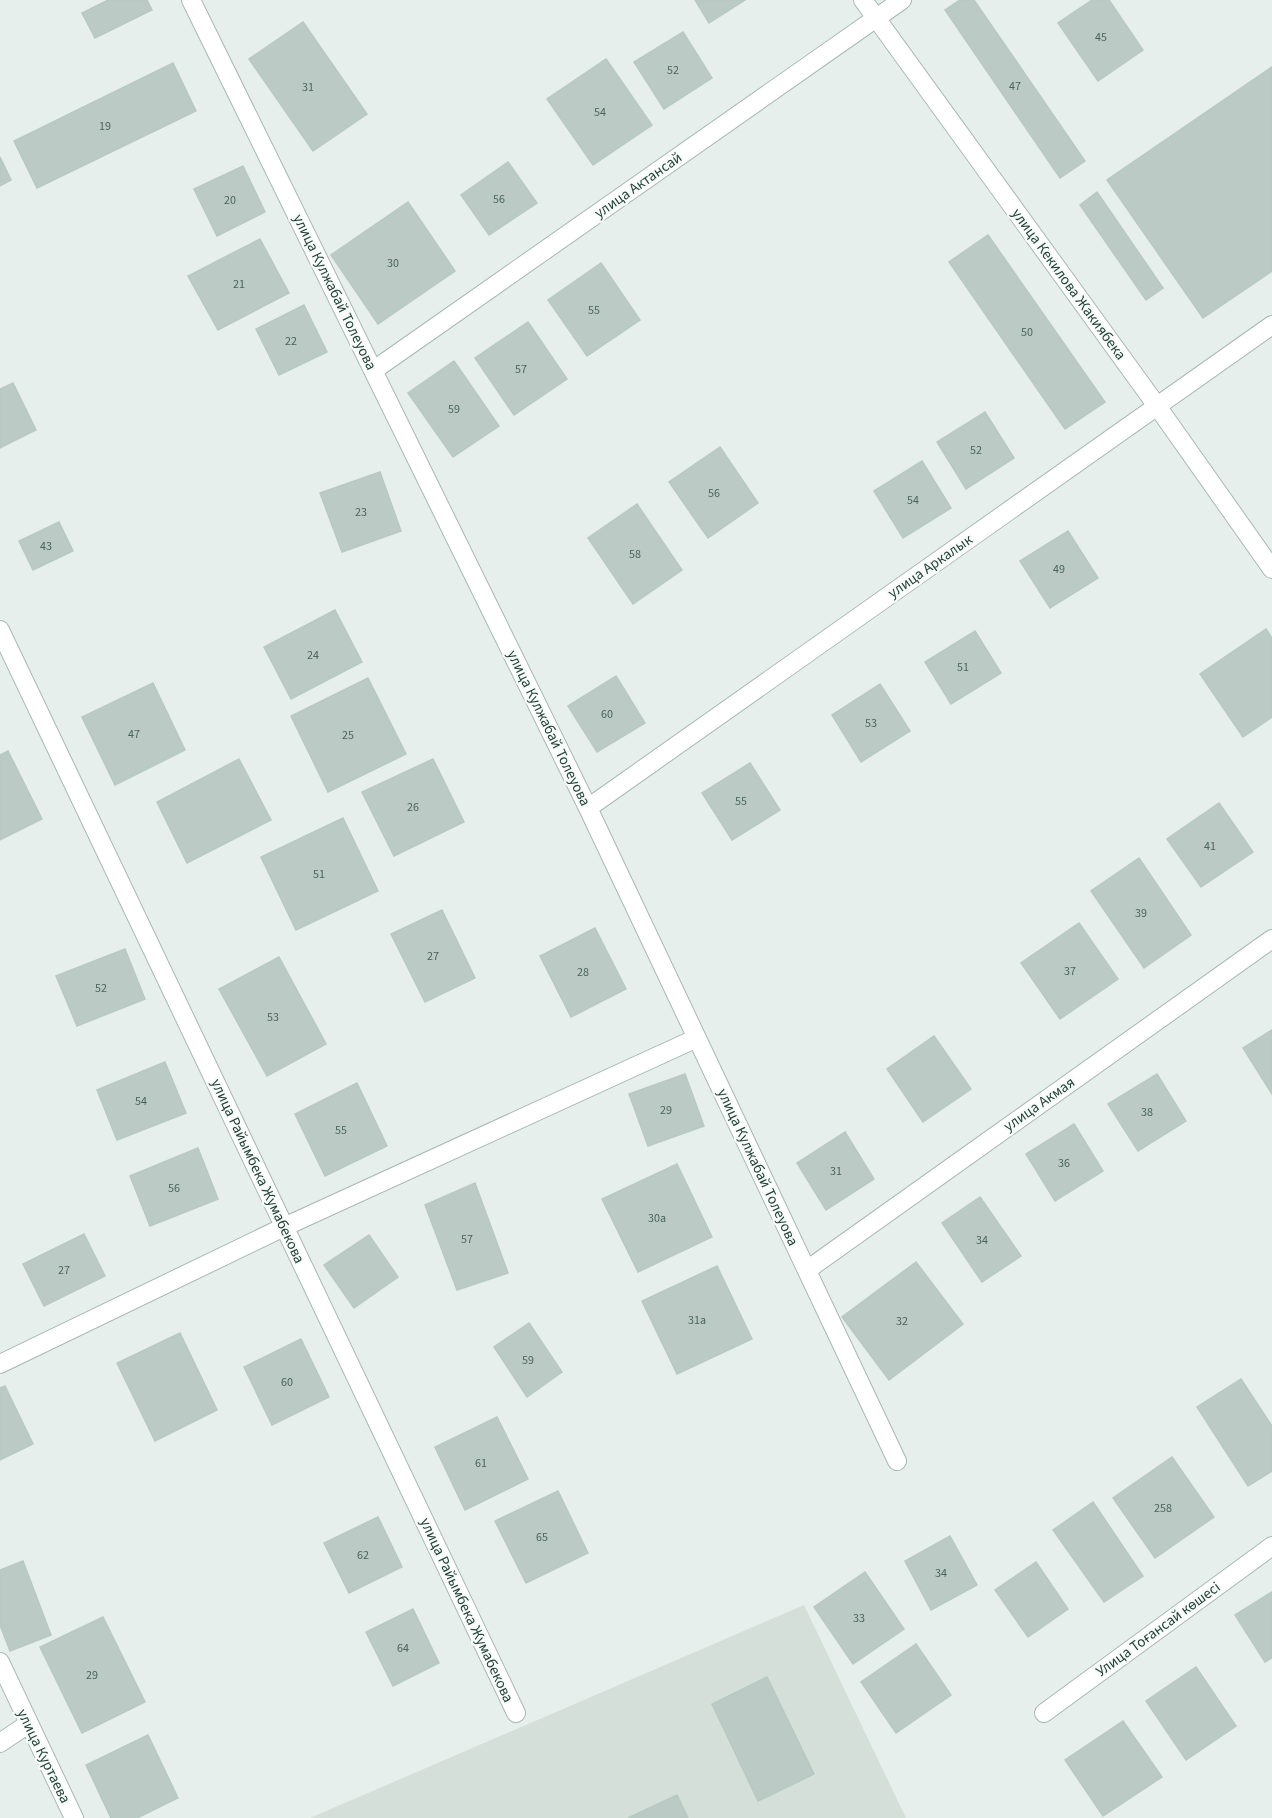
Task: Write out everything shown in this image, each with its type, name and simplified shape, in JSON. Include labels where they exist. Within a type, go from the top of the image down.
[{"type":"street","name":"улица Кулжабай Толеуова","points":[[191,0],[588,808],[897,1461]]},
{"type":"street","name":"улица Кекилова Жакиябека","points":[[863,0],[1272,569]]},
{"type":"street","name":"улица Актансай","points":[[374,370],[902,0]]},
{"type":"street","name":"улица Аркалык","points":[[588,808],[1272,325]]},
{"type":"street","name":"улица Райымбека Жумабекова","points":[[0,630],[516,1713]]},
{"type":"street","name":"улица Акмая","points":[[807,1270],[1272,939]]},
{"type":"street","points":[[0,1364],[284,1227],[697,1038]]},
{"type":"street","name":"Улица Тоғансай көшесі","points":[[1044,1713],[1272,1546]]},
{"type":"street","name":"улица Куртаева","points":[[0,1662],[74,1818]]},
{"type":"street","points":[[0,1743],[28,1724]]},
{"type":"shaded area","points":[[804,1605],[906,1818],[310,1818]]},
{"type":"building","points":[[108,0],[147,0],[152,10],[95,38],[82,13]]},
{"type":"building","points":[[695,0],[745,0],[709,23]]},
{"type":"building","points":[[960,0],[974,0],[1085,161],[1060,178],[945,10]]},
{"type":"building","points":[[1092,0],[1109,0],[1143,50],[1098,81],[1058,23]]},
{"type":"building","points":[[303,22],[367,114],[313,151],[249,59]]},
{"type":"building","points":[[683,32],[712,78],[664,109],[634,62]]},
{"type":"building","points":[[606,59],[652,125],[593,165],[547,99]]},
{"type":"building","points":[[173,63],[196,111],[37,188],[14,141]]},
{"type":"building","points":[[1272,67],[1272,271],[1203,318],[1107,180]]},
{"type":"building","points":[[0,157],[11,180],[0,186]]},
{"type":"building","points":[[508,162],[537,203],[489,235],[461,195]]},
{"type":"building","points":[[243,166],[265,212],[217,236],[194,189]]},
{"type":"building","points":[[1097,192],[1163,288],[1146,300],[1080,205]]},
{"type":"building","points":[[408,202],[455,271],[378,324],[331,255]]},
{"type":"building","points":[[988,235],[1105,402],[1065,429],[949,262]]},
{"type":"building","points":[[260,239],[289,293],[218,330],[188,276]]},
{"type":"building","points":[[601,263],[640,320],[587,356],[548,300]]},
{"type":"building","points":[[304,305],[327,352],[279,375],[256,329]]},
{"type":"building","points":[[528,322],[567,379],[514,415],[475,358]]},
{"type":"building","points":[[454,361],[499,426],[453,457],[408,393]]},
{"type":"building","points":[[13,383],[36,430],[0,448],[0,389]]},
{"type":"building","points":[[985,412],[1014,458],[966,489],[937,442]]},
{"type":"building","points":[[720,447],[758,503],[708,538],[669,482]]},
{"type":"building","points":[[922,461],[951,508],[903,538],[874,491]]},
{"type":"building","points":[[380,472],[401,531],[342,552],[320,493]]},
{"type":"building","points":[[637,504],[682,570],[633,604],[588,538]]},
{"type":"building","points":[[59,522],[73,551],[33,570],[19,541]]},
{"type":"building","points":[[1068,531],[1098,578],[1050,608],[1020,561]]},
{"type":"building","points":[[335,610],[362,662],[291,699],[264,647]]},
{"type":"building","points":[[1266,629],[1272,638],[1272,717],[1243,737],[1200,674]]},
{"type":"building","points":[[975,631],[1001,673],[951,704],[925,662]]},
{"type":"building","points":[[616,676],[645,723],[597,752],[568,706]]},
{"type":"building","points":[[368,678],[406,754],[328,792],[291,716]]},
{"type":"building","points":[[153,683],[185,750],[115,785],[82,717]]},
{"type":"building","points":[[880,684],[910,731],[861,762],[832,715]]},
{"type":"building","points":[[8,751],[42,819],[0,840],[0,755]]},
{"type":"building","points":[[239,759],[271,820],[187,863],[157,802]]},
{"type":"building","points":[[433,759],[464,822],[394,856],[362,792]]},
{"type":"building","points":[[750,763],[780,810],[732,840],[702,793]]},
{"type":"building","points":[[1219,803],[1253,852],[1201,887],[1167,839]]},
{"type":"building","points":[[343,818],[378,891],[296,930],[261,857]]},
{"type":"building","points":[[1139,858],[1191,935],[1144,968],[1091,891]]},
{"type":"building","points":[[442,910],[475,978],[425,1002],[391,934]]},
{"type":"building","points":[[1079,923],[1118,979],[1060,1019],[1021,963]]},
{"type":"building","points":[[595,928],[626,989],[571,1017],[540,956]]},
{"type":"building","points":[[125,949],[145,999],[77,1026],[56,976]]},
{"type":"building","points":[[279,957],[326,1044],[267,1076],[219,989]]},
{"type":"building","points":[[1272,1030],[1272,1094],[1243,1048]]},
{"type":"building","points":[[934,1036],[971,1089],[923,1122],[887,1069]]},
{"type":"building","points":[[165,1062],[186,1113],[117,1140],[97,1090]]},
{"type":"building","points":[[685,1074],[704,1126],[648,1146],[629,1094]]},
{"type":"building","points":[[1157,1074],[1186,1121],[1138,1151],[1108,1104]]},
{"type":"building","points":[[357,1083],[387,1146],[325,1176],[295,1114]]},
{"type":"building","points":[[1074,1124],[1103,1171],[1055,1201],[1026,1154]]},
{"type":"building","points":[[845,1132],[874,1179],[826,1210],[797,1163]]},
{"type":"building","points":[[198,1148],[218,1199],[150,1226],[130,1176]]},
{"type":"building","points":[[677,1164],[712,1237],[638,1272],[602,1199]]},
{"type":"building","points":[[475,1183],[508,1273],[457,1290],[425,1205]]},
{"type":"building","points":[[980,1197],[1021,1256],[982,1282],[942,1223]]},
{"type":"building","points":[[84,1234],[105,1276],[44,1306],[23,1264]]},
{"type":"building","points":[[369,1235],[398,1277],[354,1308],[324,1265]]},
{"type":"building","points":[[916,1262],[963,1324],[889,1380],[842,1317]]},
{"type":"building","points":[[717,1266],[752,1339],[677,1374],[642,1301]]},
{"type":"building","points":[[529,1323],[562,1372],[527,1397],[494,1347]]},
{"type":"building","points":[[180,1333],[217,1410],[155,1441],[117,1363]]},
{"type":"building","points":[[301,1339],[329,1397],[272,1425],[244,1367]]},
{"type":"building","points":[[1241,1379],[1272,1426],[1272,1471],[1248,1486],[1197,1407]]},
{"type":"building","points":[[5,1386],[33,1444],[0,1460],[0,1388]]},
{"type":"building","points":[[497,1417],[528,1479],[465,1510],[435,1447]]},
{"type":"building","points":[[1172,1457],[1214,1517],[1155,1558],[1113,1498]]},
{"type":"building","points":[[558,1491],[588,1553],[526,1583],[495,1521]]},
{"type":"building","points":[[1093,1502],[1143,1576],[1104,1602],[1053,1530]]},
{"type":"building","points":[[378,1517],[402,1567],[349,1593],[324,1543]]},
{"type":"building","points":[[950,1536],[977,1585],[931,1610],[905,1561]]},
{"type":"building","points":[[23,1561],[51,1635],[10,1651],[0,1625],[0,1570]]},
{"type":"building","points":[[1036,1562],[1068,1609],[1028,1637],[995,1590]]},
{"type":"building","points":[[865,1572],[904,1629],[853,1664],[814,1607]]},
{"type":"building","points":[[1272,1592],[1272,1658],[1265,1662],[1235,1615]]},
{"type":"building","points":[[413,1609],[439,1663],[393,1686],[366,1632]]},
{"type":"building","points":[[103,1617],[145,1702],[82,1733],[40,1647]]},
{"type":"building","points":[[916,1644],[951,1695],[896,1733],[861,1682]]},
{"type":"building","points":[[1196,1667],[1236,1726],[1186,1760],[1146,1701]]},
{"type":"building","points":[[767,1677],[814,1774],[758,1801],[712,1704]]},
{"type":"building","points":[[1123,1721],[1162,1777],[1103,1816],[1065,1760]]},
{"type":"building","points":[[148,1735],[178,1798],[137,1818],[111,1818],[86,1765]]},
{"type":"building","points":[[677,1795],[688,1818],[628,1818]]}]
